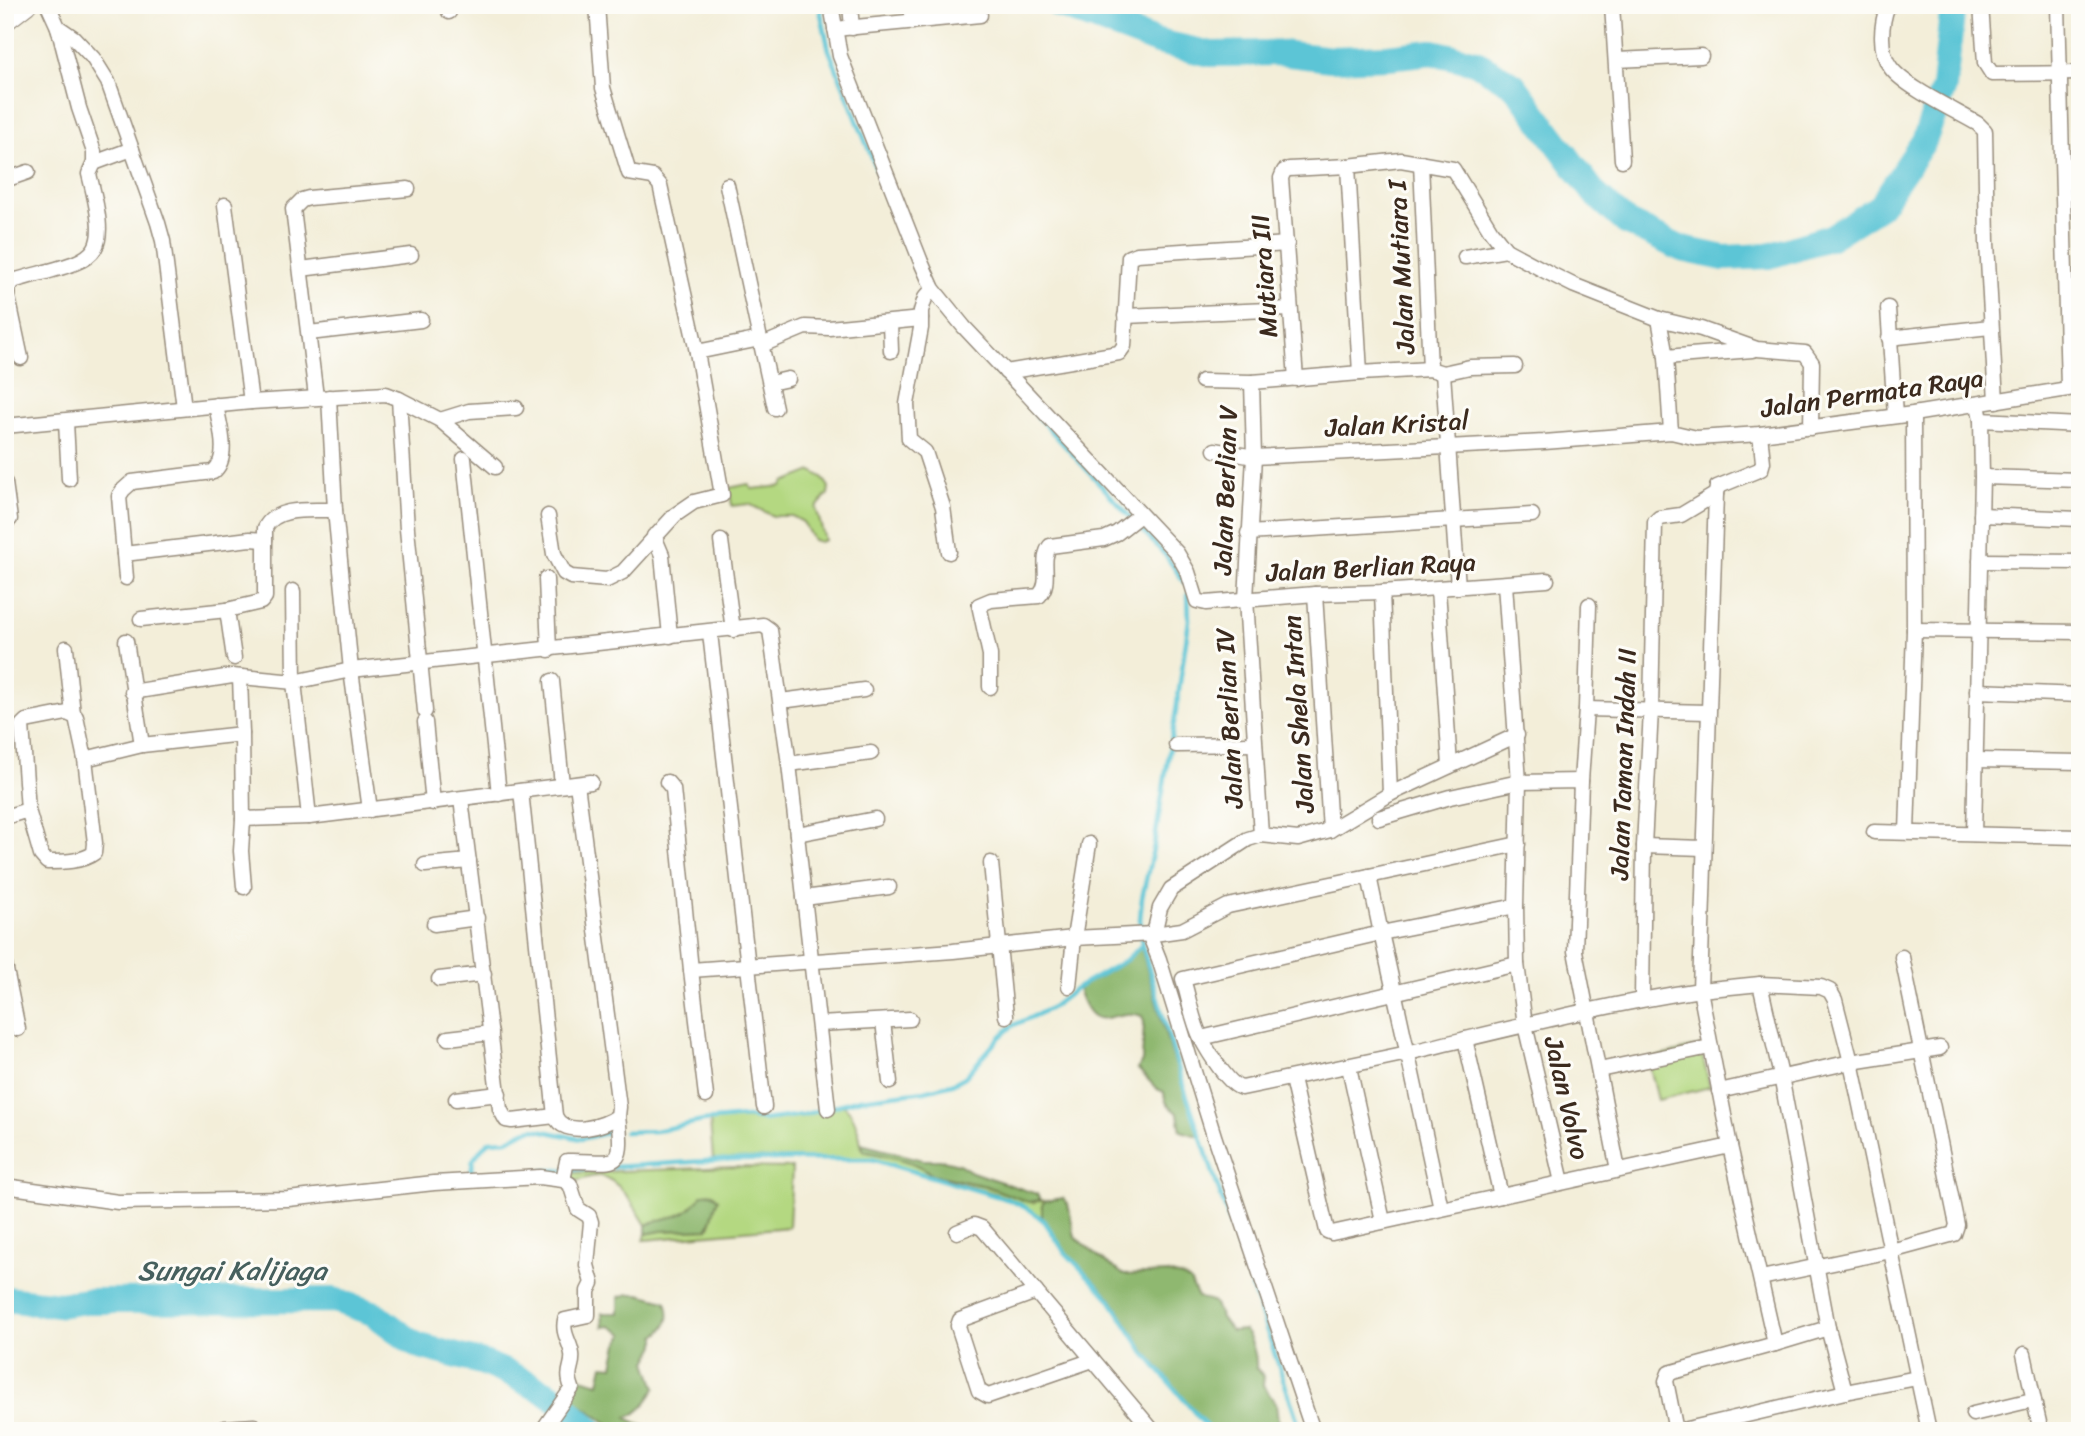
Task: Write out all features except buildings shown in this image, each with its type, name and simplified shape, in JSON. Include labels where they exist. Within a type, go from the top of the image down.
[{"type":"street","points":[[5,22],[27,5]]},
{"type":"street","points":[[21,358],[8,287],[16,280],[78,263],[86,259],[98,245],[99,214],[89,174],[94,163],[94,152],[79,108],[58,27],[48,5]]},
{"type":"street","points":[[548,516],[554,554],[564,573],[571,577],[607,580],[623,572],[676,515],[694,502],[722,495],[697,352],[660,185],[653,177],[629,173],[604,95],[597,5]]},
{"type":"street","points":[[831,5],[840,56],[933,289],[1136,518],[1117,533],[1104,539],[1050,546],[1046,553],[1047,583],[1039,596],[991,600],[979,605],[990,655],[990,687]]},
{"type":"street","points":[[850,5],[852,28]]},
{"type":"street","points":[[911,5],[913,22]]},
{"type":"street","points":[[1612,5],[1622,160]]},
{"type":"street","points":[[1888,5],[1883,18],[1882,37],[1891,68],[1917,88],[1978,124],[1985,131],[1990,327],[1996,401]]},
{"type":"street","points":[[1981,5],[1984,64],[1988,70],[1996,75],[2080,73]]},
{"type":"street","points":[[2058,5],[2073,289],[2074,387]]},
{"type":"street","points":[[835,29],[979,15]]},
{"type":"street","points":[[58,27],[74,38],[102,71],[115,98],[163,241],[184,408]]},
{"type":"street","points":[[1617,60],[1701,56]]},
{"type":"street","points":[[94,163],[132,149]]},
{"type":"street","points":[[1360,373],[1348,166],[1401,160],[1453,169],[1491,231],[1506,250],[1573,285],[1659,319],[1702,329],[1757,349]]},
{"type":"street","name":"Jalan Mutiara I","points":[[1421,163],[1436,371],[1449,445],[1458,587]]},
{"type":"street","name":"Mutiara III","points":[[1296,379],[1281,178],[1284,171],[1289,169],[1348,166]]},
{"type":"street","points":[[5,180],[29,172]]},
{"type":"street","points":[[727,185],[775,408]]},
{"type":"street","points":[[370,810],[351,670],[323,397],[309,333],[293,209],[309,198],[408,189]]},
{"type":"street","points":[[225,205],[251,402]]},
{"type":"street","points":[[1006,372],[1114,356],[1122,350],[1129,257],[1137,254],[1287,244]]},
{"type":"street","points":[[1465,257],[1506,250]]},
{"type":"street","points":[[301,269],[411,254]]},
{"type":"street","points":[[933,289],[925,298],[907,404],[909,439],[925,452],[943,507],[949,552]]},
{"type":"street","points":[[1888,308],[1895,415]]},
{"type":"street","points":[[1125,316],[1290,309]]},
{"type":"street","points":[[697,352],[761,342],[805,327],[921,319]]},
{"type":"street","points":[[1659,319],[1666,357],[1671,432]]},
{"type":"street","points":[[309,333],[421,320]]},
{"type":"street","points":[[890,323],[891,351]]},
{"type":"street","points":[[1889,338],[1990,327]]},
{"type":"street","points":[[1666,357],[1757,349],[1805,353],[1811,359],[1811,428]]},
{"type":"street","points":[[1202,381],[1252,382],[1360,373],[1515,366]]},
{"type":"street","points":[[770,383],[788,379]]},
{"type":"street","name":"Jalan Berlian V","points":[[1246,599],[1254,457],[1252,382]]},
{"type":"street","name":"Jalan Permata Raya","points":[[1544,442],[1671,432],[1697,438],[1760,434],[1913,414],[2074,387]]},
{"type":"street","points":[[5,426],[251,402],[386,394],[440,420],[495,467]]},
{"type":"street","points":[[400,399],[407,529],[433,803]]},
{"type":"street","points":[[1974,834],[1982,477],[1981,420],[1978,404]]},
{"type":"street","points":[[126,578],[119,496],[137,481],[213,472],[218,468],[222,450],[216,405]]},
{"type":"street","points":[[440,420],[469,411],[516,408]]},
{"type":"street","points":[[1907,832],[1914,630],[1913,414]]},
{"type":"street","points":[[1981,420],[2080,425]]},
{"type":"street","points":[[66,422],[68,479]]},
{"type":"street","points":[[1760,434],[1763,462],[1761,469],[1717,487],[1716,494],[1700,990],[1730,1146],[1775,1344]]},
{"type":"street","name":"Jalan Kristal","points":[[1215,450],[1254,457],[1544,442]]},
{"type":"street","points":[[464,458],[499,794]]},
{"type":"street","points":[[1982,477],[2080,480]]},
{"type":"street","points":[[5,483],[10,519]]},
{"type":"street","name":"Jalan Taman Indah II","points":[[1642,999],[1644,846],[1651,710],[1655,522],[1659,518],[1681,515],[1716,494]]},
{"type":"street","points":[[141,619],[255,606],[265,597],[267,523],[278,514],[335,510]]},
{"type":"street","points":[[1248,533],[1532,515]]},
{"type":"street","points":[[1981,515],[2080,519]]},
{"type":"street","name":"Jalan Berlian Raya","points":[[1136,518],[1177,554],[1188,572],[1197,601],[1206,603],[1547,580]]},
{"type":"street","points":[[654,536],[662,555],[670,636]]},
{"type":"street","points":[[124,554],[256,538],[265,540]]},
{"type":"street","points":[[720,541],[733,630]]},
{"type":"street","points":[[1980,561],[2080,562]]},
{"type":"street","points":[[546,579],[549,650]]},
{"type":"street","name":"Jalan Volvo","points":[[1504,584],[1519,782],[1517,964],[1525,1025],[1562,1182]]},
{"type":"street","points":[[1438,589],[1450,766]]},
{"type":"street","points":[[293,591],[294,682],[309,817]]},
{"type":"street","points":[[1382,592],[1390,794]]},
{"type":"street","name":"Jalan Shela Intan","points":[[1315,594],[1330,830]]},
{"type":"street","name":"Jalan Berlian IV","points":[[1246,599],[1261,835]]},
{"type":"street","points":[[1589,605],[1587,709],[1580,781],[1575,951],[1618,1170]]},
{"type":"street","points":[[227,610],[234,658]]},
{"type":"street","points":[[132,692],[240,677],[294,682],[351,670],[710,633],[763,625],[770,630],[781,701],[828,1109]]},
{"type":"street","points":[[1914,630],[2080,632]]},
{"type":"street","points":[[710,633],[764,1107]]},
{"type":"street","points":[[127,640],[132,692],[142,745]]},
{"type":"street","points":[[66,649],[73,714],[76,717],[85,759],[95,843],[94,853],[88,858],[47,862],[41,855],[28,810],[22,725],[26,721],[73,714]]},
{"type":"street","points":[[240,677],[243,819],[241,851],[244,887]]},
{"type":"street","points":[[552,681],[576,784],[622,1145],[620,1155],[615,1160],[592,1163],[570,1161],[564,1174]]},
{"type":"street","points":[[781,701],[864,690]]},
{"type":"street","points":[[1978,691],[2080,695]]},
{"type":"street","points":[[1587,709],[1707,712]]},
{"type":"street","points":[[85,759],[142,745],[242,734]]},
{"type":"street","points":[[1146,934],[1171,889],[1248,839],[1261,835],[1298,839],[1330,830],[1390,794],[1517,735]]},
{"type":"street","points":[[1176,745],[1254,744]]},
{"type":"street","points":[[789,764],[871,752]]},
{"type":"street","points":[[1976,760],[2080,762]]},
{"type":"street","points":[[1379,818],[1450,797],[1519,782],[1580,781]]},
{"type":"street","points":[[667,782],[673,789],[706,1096]]},
{"type":"street","points":[[243,819],[309,817],[576,784]]},
{"type":"street","points":[[521,791],[555,1116],[563,1127],[578,1129],[602,1124],[618,1115]]},
{"type":"street","points":[[461,799],[500,1109],[506,1120],[512,1121],[555,1116]]},
{"type":"street","points":[[5,817],[28,810]]},
{"type":"street","points":[[797,834],[875,819]]},
{"type":"street","points":[[1874,832],[2080,837]]},
{"type":"street","points":[[1069,986],[1089,844]]},
{"type":"street","points":[[691,970],[1182,930],[1228,906],[1518,844]]},
{"type":"street","points":[[1644,846],[1703,848]]},
{"type":"street","points":[[425,865],[469,861]]},
{"type":"street","points":[[991,863],[1006,1016]]},
{"type":"street","points":[[1369,876],[1441,1208]]},
{"type":"street","points":[[804,898],[889,887]]},
{"type":"street","points":[[1167,984],[1381,933],[1516,906]]},
{"type":"street","points":[[434,924],[477,918]]},
{"type":"street","points":[[1146,934],[1167,984],[1211,1126],[1313,1431]]},
{"type":"street","points":[[1761,1278],[1891,1251],[1954,1234],[1957,1225],[1902,957]]},
{"type":"street","points":[[1200,1038],[1517,964]]},
{"type":"street","points":[[5,965],[18,1029]]},
{"type":"street","points":[[439,979],[484,974]]},
{"type":"street","points":[[1183,979],[1200,1038],[1229,1081],[1237,1088],[1349,1067],[1642,999],[1760,984],[1821,987],[1830,991],[1835,1000],[1851,1062],[1929,1431]]},
{"type":"street","points":[[1760,984],[1782,1076],[1815,1266],[1845,1392]]},
{"type":"street","points":[[819,1024],[910,1019]]},
{"type":"street","points":[[883,1021],[890,1082]]},
{"type":"street","points":[[448,1038],[491,1034]]},
{"type":"street","points":[[1465,1039],[1500,1196]]},
{"type":"street","points":[[1599,1070],[1710,1047]]},
{"type":"street","points":[[1719,1091],[1851,1062],[1940,1048]]},
{"type":"street","points":[[1349,1067],[1383,1221]]},
{"type":"street","points":[[1292,1079],[1326,1231],[1332,1233],[1730,1146]]},
{"type":"street","points":[[456,1098],[499,1094]]},
{"type":"street","points":[[5,1186],[118,1202],[169,1202],[288,1199],[434,1183],[564,1174]]},
{"type":"street","points":[[543,1429],[572,1388],[568,1372],[573,1357],[564,1333],[564,1324],[565,1320],[588,1315],[588,1291],[592,1283],[587,1265],[591,1222],[589,1216],[578,1209],[564,1174]]},
{"type":"street","points":[[957,1232],[978,1225],[1093,1360],[1148,1430]]},
{"type":"street","points":[[1036,1292],[960,1320],[958,1326],[979,1391],[988,1396],[1093,1360]]},
{"type":"street","points":[[1828,1328],[1669,1373],[1666,1381],[1678,1431],[1917,1378]]},
{"type":"street","points":[[2024,1354],[2041,1431]]},
{"type":"street","points":[[1973,1413],[2035,1401]]},
{"type":"street","points":[[223,1431],[225,1428],[254,1426]]},
{"type":"green space","points":[[812,471],[822,477],[829,487],[828,494],[816,508],[825,540],[813,540],[803,522],[792,516],[773,516],[749,504],[732,506],[729,488],[748,484],[752,489],[781,486],[784,482]]},
{"type":"green space","points":[[1141,947],[1167,1039],[1201,1137],[1181,1131],[1178,1114],[1166,1103],[1164,1092],[1157,1089],[1138,1069],[1142,1061],[1142,1016],[1131,1014],[1098,1018],[1084,1005],[1078,989],[1127,961]]},
{"type":"green space","points":[[1700,1046],[1710,1087],[1658,1100],[1648,1059]]},
{"type":"green space","points":[[843,1105],[856,1125],[861,1148],[867,1152],[900,1159],[931,1174],[986,1186],[1033,1203],[1045,1201],[1042,1205],[1042,1218],[1027,1207],[985,1190],[871,1158],[713,1159],[710,1121],[746,1118],[763,1121],[803,1116]]},
{"type":"green space","points":[[861,1144],[923,1160],[943,1160],[959,1164],[972,1172],[1037,1194],[1040,1200],[1028,1202],[986,1186],[931,1174],[908,1161],[863,1151]]},
{"type":"green space","points":[[733,1167],[792,1168],[789,1227],[644,1240],[646,1234],[661,1231],[707,1229],[711,1225],[711,1214],[696,1203],[684,1213],[646,1225],[627,1196],[607,1178],[593,1176],[572,1181],[570,1173]]},
{"type":"green space","points":[[712,1193],[718,1199],[707,1229],[646,1234],[646,1225],[682,1214],[703,1194]]},
{"type":"green space","points":[[1063,1198],[1068,1204],[1075,1237],[1100,1258],[1124,1275],[1168,1273],[1185,1278],[1190,1281],[1198,1298],[1213,1302],[1231,1331],[1244,1330],[1253,1348],[1256,1368],[1264,1376],[1263,1385],[1276,1404],[1278,1420],[1284,1431],[1211,1431],[1145,1351],[1110,1297],[1065,1251],[1042,1218],[1042,1205],[1045,1201]]},
{"type":"green space","points":[[629,1294],[666,1301],[668,1307],[668,1321],[656,1336],[656,1345],[647,1362],[656,1388],[640,1409],[627,1417],[657,1431],[619,1431],[569,1397],[571,1375],[599,1383],[603,1365],[613,1366],[618,1344],[624,1334],[610,1326],[603,1327],[602,1313],[619,1313],[619,1297]]},
{"type":"waterway","points":[[819,5],[829,50],[905,241]]},
{"type":"waterway","points":[[1059,5],[1158,42],[1211,54],[1281,53],[1331,59],[1432,52],[1475,62],[1514,85],[1595,194],[1626,222],[1682,249],[1724,258],[1769,256],[1831,237],[1880,206],[1924,141],[1944,87],[1953,5]]},
{"type":"waterway","points":[[916,268],[926,291]]},
{"type":"waterway","points":[[929,297],[956,327]]},
{"type":"waterway","points":[[988,362],[1166,556],[1184,582]]},
{"type":"waterway","points":[[625,1132],[655,1131],[703,1121],[746,1117],[763,1120],[803,1115],[860,1099],[925,1091],[952,1084],[965,1077],[1012,1026],[1051,1008],[1077,988],[1126,960],[1142,945],[1142,898],[1154,845],[1177,704],[1189,620],[1188,594]]},
{"type":"waterway","points":[[1142,945],[1185,1091],[1301,1431]]},
{"type":"waterway","points":[[471,1174],[473,1160],[490,1141],[507,1140],[534,1129],[581,1139],[615,1131]]},
{"type":"waterway","points":[[612,1167],[723,1160],[871,1159],[1010,1200],[1032,1211],[1045,1222],[1064,1251],[1109,1298],[1144,1352],[1210,1431]]},
{"type":"waterway","points":[[542,1171],[593,1168]]},
{"type":"waterway","name":"Sungai Kalijaga","points":[[5,1299],[59,1305],[86,1301],[334,1300],[373,1313],[416,1345],[484,1363],[512,1375],[551,1395],[592,1431]]}]
